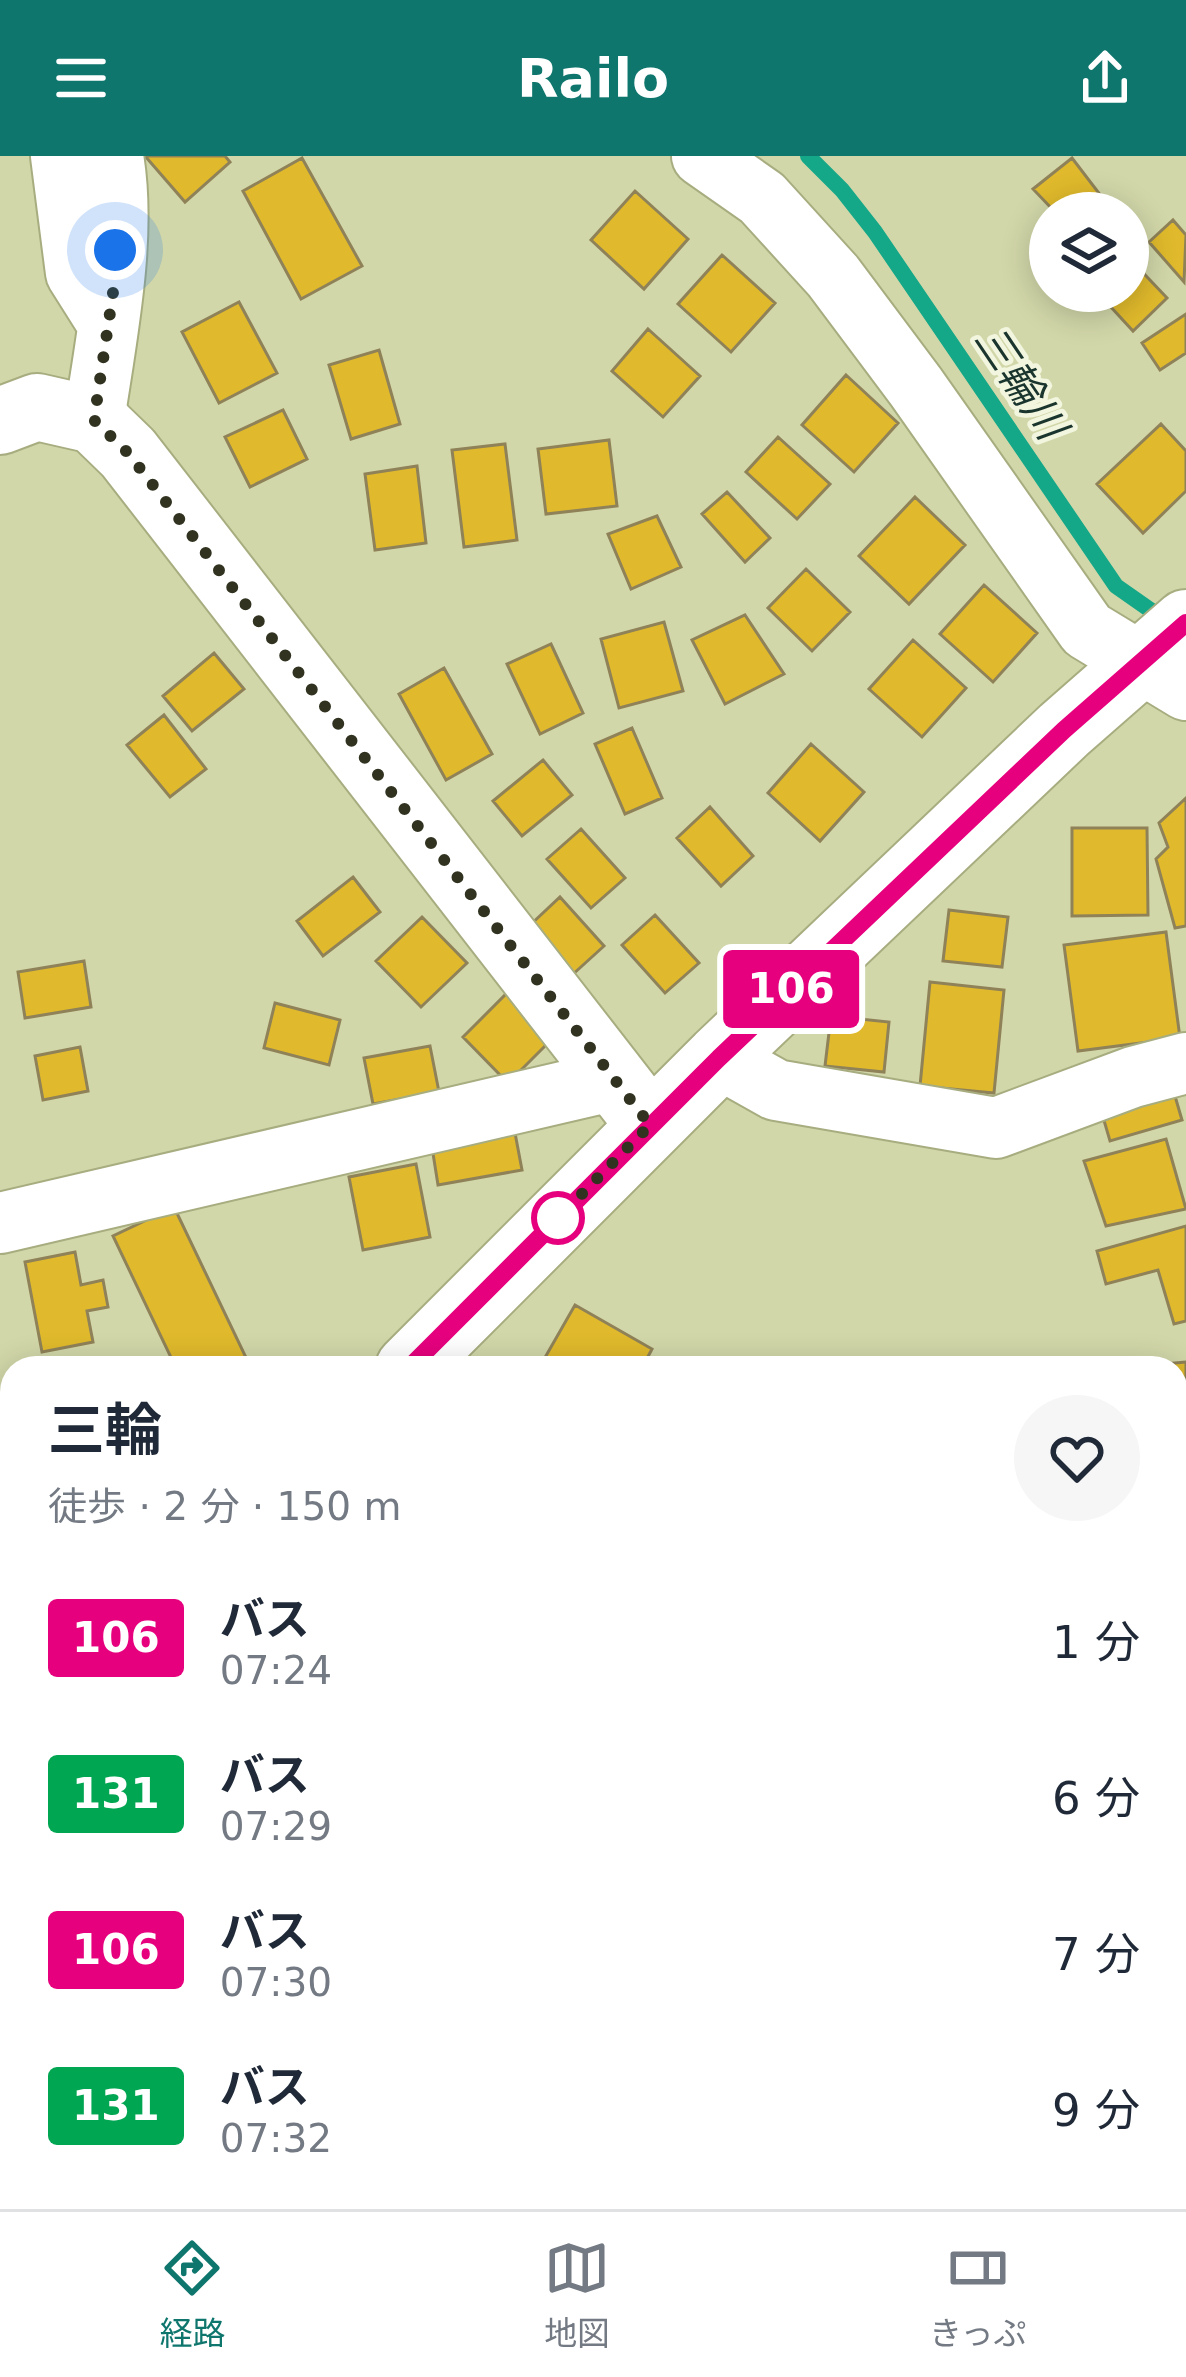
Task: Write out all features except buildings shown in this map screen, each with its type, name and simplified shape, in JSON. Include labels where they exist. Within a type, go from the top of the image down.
[{"type":"main road","points":[[0,422],[37,407],[94,420],[128,453],[632,1103]]},
{"type":"main road","points":[[428,1356],[632,1103],[719,1058],[1064,730],[1171,659]]},
{"type":"street","points":[[61,156],[76,273],[109,324]]},
{"type":"street","points":[[94,420],[114,286],[117,178],[113,156]]},
{"type":"street","points":[[702,156],[762,198],[844,290],[1087,630],[1171,659]]},
{"type":"street","points":[[719,1058],[776,1090],[996,1128],[1133,1077],[1186,1063]]},
{"type":"street","points":[[0,1223],[632,1103]]},
{"type":"waterway","name":"三輪川","points":[[808,156],[875,232],[1116,586],[1166,621]]},
{"type":"bus line","name":"106","points":[[421,1356],[719,1058],[1064,730],[1186,623]]},
{"type":"route","points":[[115,250],[94,420],[128,453],[650,1125],[553,1223],[558,1218]]}]
